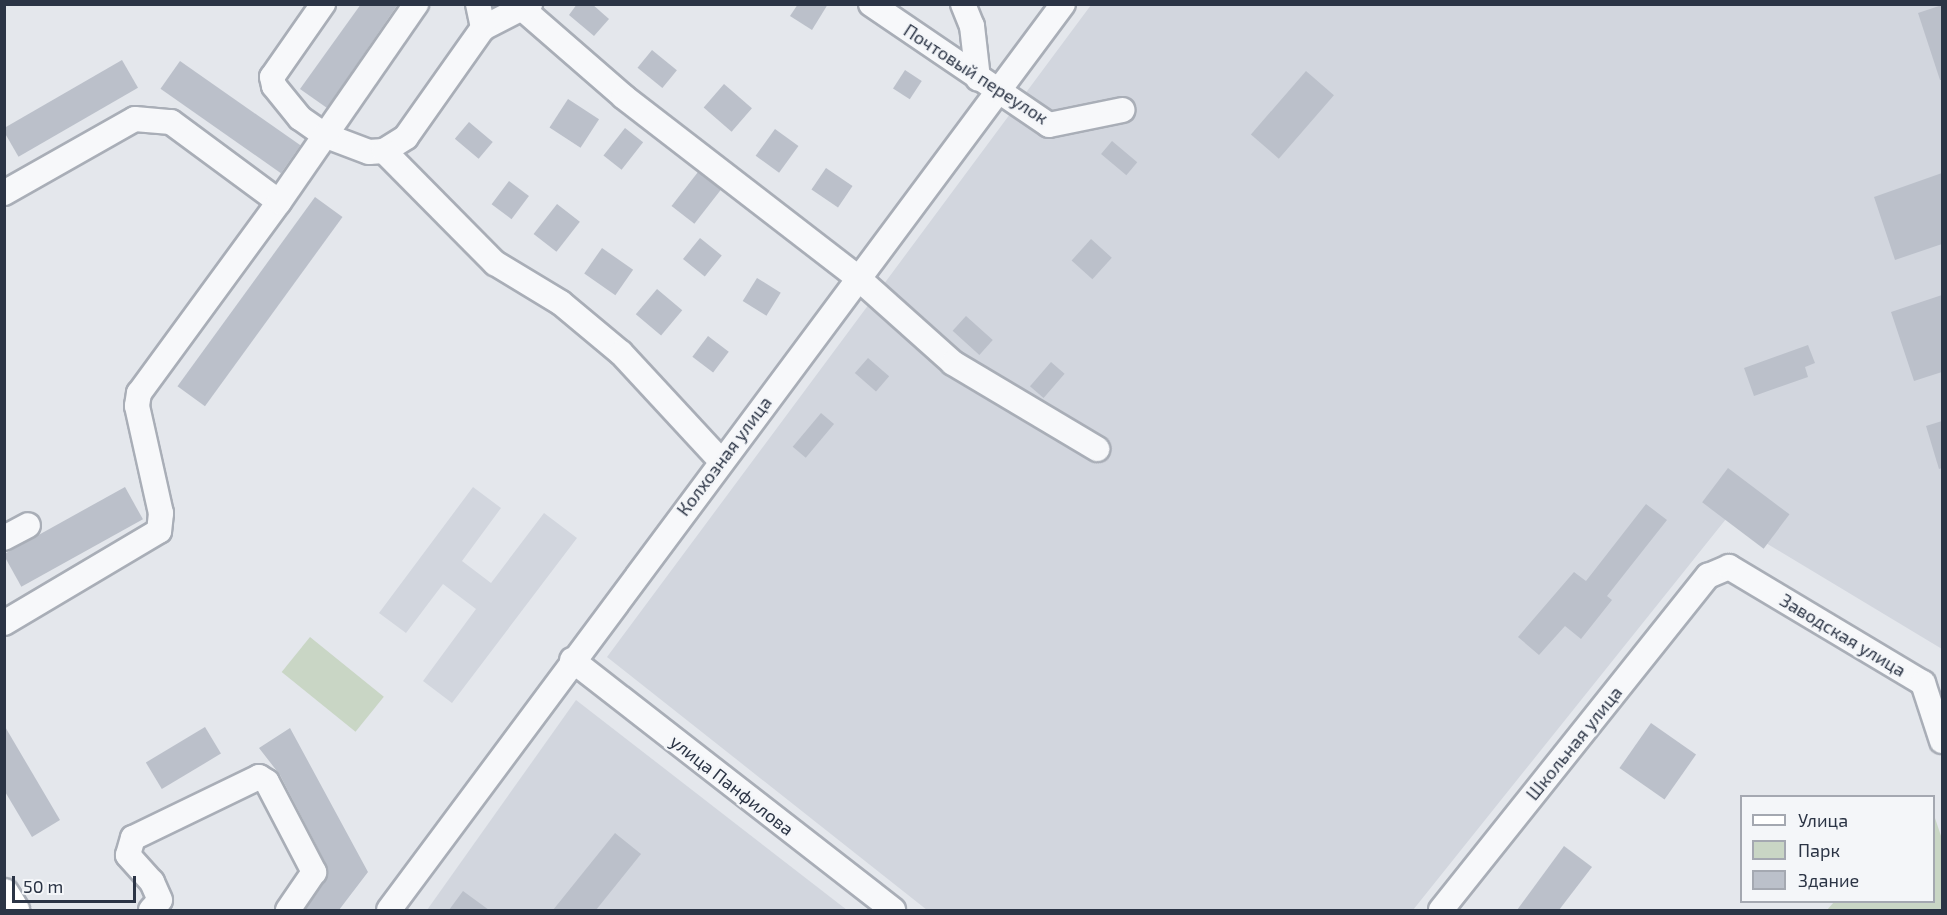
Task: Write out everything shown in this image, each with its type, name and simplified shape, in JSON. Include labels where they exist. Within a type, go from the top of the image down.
[{"type":"main road","points":[[4,894],[14,910]]},
{"type":"street","points":[[323,4],[272,77],[274,86],[300,118],[324,135],[369,152],[384,151],[420,121],[483,28],[527,7],[633,104],[858,278],[953,363],[1097,449]]},
{"type":"street","points":[[4,623],[159,531],[161,513],[137,406],[139,393],[279,202],[416,4]]},
{"type":"street","points":[[478,4],[483,28]]},
{"type":"street","name":"Почтовый переулок","points":[[871,4],[988,86],[1049,125],[1122,110]]},
{"type":"street","points":[[963,4],[972,26],[988,86]]},
{"type":"street","name":"Колхозная улица","points":[[389,910],[572,660],[858,278],[988,86],[1063,4]]},
{"type":"street","points":[[4,194],[135,119],[171,122],[279,202]]},
{"type":"street","points":[[384,151],[495,263],[561,303],[621,353],[721,461]]},
{"type":"street","points":[[4,538],[28,525]]},
{"type":"street","name":"Заводская улица","points":[[1708,576],[1729,567],[1923,683],[1942,741]]},
{"type":"street","name":"Школьная улица","points":[[1441,910],[1708,576]]},
{"type":"street","name":"улица Панфилова","points":[[572,660],[893,910]]},
{"type":"street","points":[[151,910],[160,900],[152,882],[128,855],[133,838],[248,778],[259,777],[267,782],[314,872],[288,910]]},
{"type":"shaded area","points":[[1091,5],[1942,5],[1942,649],[1726,519],[1413,910],[927,910],[607,657]]},
{"type":"shaded area","points":[[473,487],[501,508],[462,561],[491,583],[544,513],[577,538],[452,703],[423,681],[476,609],[443,584],[406,633],[379,613]]},
{"type":"shaded area","points":[[576,700],[847,910],[427,910]]},
{"type":"green space","points":[[310,637],[384,697],[356,732],[282,672]]},
{"type":"green space","points":[[1935,818],[1942,839],[1942,910],[1827,910],[1833,903],[1935,903]]},
{"type":"building","points":[[361,4],[398,4],[327,108],[300,89]]},
{"type":"building","points":[[577,4],[592,4],[609,19],[594,36],[569,15]]},
{"type":"building","points":[[798,4],[828,4],[812,30],[790,16]]},
{"type":"building","points":[[1942,5],[1942,80],[1940,80],[1918,13]]},
{"type":"building","points":[[652,50],[677,70],[662,88],[638,68]]},
{"type":"building","points":[[122,60],[138,88],[18,157],[4,128]]},
{"type":"building","points":[[180,61],[300,145],[281,173],[160,89]]},
{"type":"building","points":[[905,70],[922,81],[910,99],[893,88]]},
{"type":"building","points":[[1306,71],[1334,95],[1279,159],[1251,134]]},
{"type":"building","points":[[724,84],[752,108],[732,132],[704,107]]},
{"type":"building","points":[[568,99],[599,119],[581,148],[549,128]]},
{"type":"building","points":[[469,122],[493,142],[479,159],[455,139]]},
{"type":"building","points":[[625,128],[643,142],[622,170],[603,156]]},
{"type":"building","points":[[775,129],[798,146],[779,173],[756,156]]},
{"type":"building","points":[[1112,141],[1137,162],[1126,175],[1101,154]]},
{"type":"building","points":[[826,168],[853,186],[838,207],[811,190]]},
{"type":"building","points":[[698,172],[721,190],[694,224],[672,206]]},
{"type":"building","points":[[1942,173],[1942,244],[1895,260],[1874,197]]},
{"type":"building","points":[[509,181],[529,196],[512,219],[492,204]]},
{"type":"building","points":[[315,197],[343,217],[205,406],[177,386]]},
{"type":"building","points":[[557,204],[580,222],[556,252],[534,234]]},
{"type":"building","points":[[700,238],[722,256],[705,277],[683,259]]},
{"type":"building","points":[[1091,239],[1112,258],[1092,279],[1072,261]]},
{"type":"building","points":[[602,248],[633,270],[615,295],[584,273]]},
{"type":"building","points":[[757,278],[781,293],[766,316],[743,301]]},
{"type":"building","points":[[657,289],[682,310],[661,335],[636,314]]},
{"type":"building","points":[[1942,295],[1942,372],[1914,381],[1891,312]]},
{"type":"building","points":[[966,316],[993,340],[979,355],[953,331]]},
{"type":"building","points":[[708,336],[729,352],[713,372],[692,357]]},
{"type":"building","points":[[1808,345],[1815,363],[1805,367],[1808,377],[1754,396],[1744,368]]},
{"type":"building","points":[[868,358],[889,376],[876,391],[855,373]]},
{"type":"building","points":[[1051,362],[1065,374],[1044,398],[1030,386]]},
{"type":"building","points":[[821,413],[834,424],[806,458],[793,447]]},
{"type":"building","points":[[1942,421],[1942,468],[1939,469],[1926,426]]},
{"type":"building","points":[[1728,468],[1789,514],[1764,549],[1702,502]]},
{"type":"building","points":[[125,487],[143,519],[21,587],[4,554]]},
{"type":"building","points":[[1646,504],[1667,520],[1607,596],[1612,600],[1581,639],[1565,626],[1539,655],[1518,637],[1574,572],[1586,581]]},
{"type":"building","points":[[1651,723],[1696,755],[1665,800],[1619,768]]},
{"type":"building","points":[[4,725],[60,820],[32,837],[4,790]]},
{"type":"building","points":[[205,727],[221,754],[162,789],[146,763]]},
{"type":"building","points":[[290,728],[368,872],[339,910],[305,910],[326,880],[327,866],[280,775],[259,748]]},
{"type":"building","points":[[615,833],[641,854],[596,910],[553,910]]},
{"type":"building","points":[[1564,846],[1592,867],[1559,910],[1517,910]]},
{"type":"building","points":[[463,891],[489,910],[449,910]]}]
